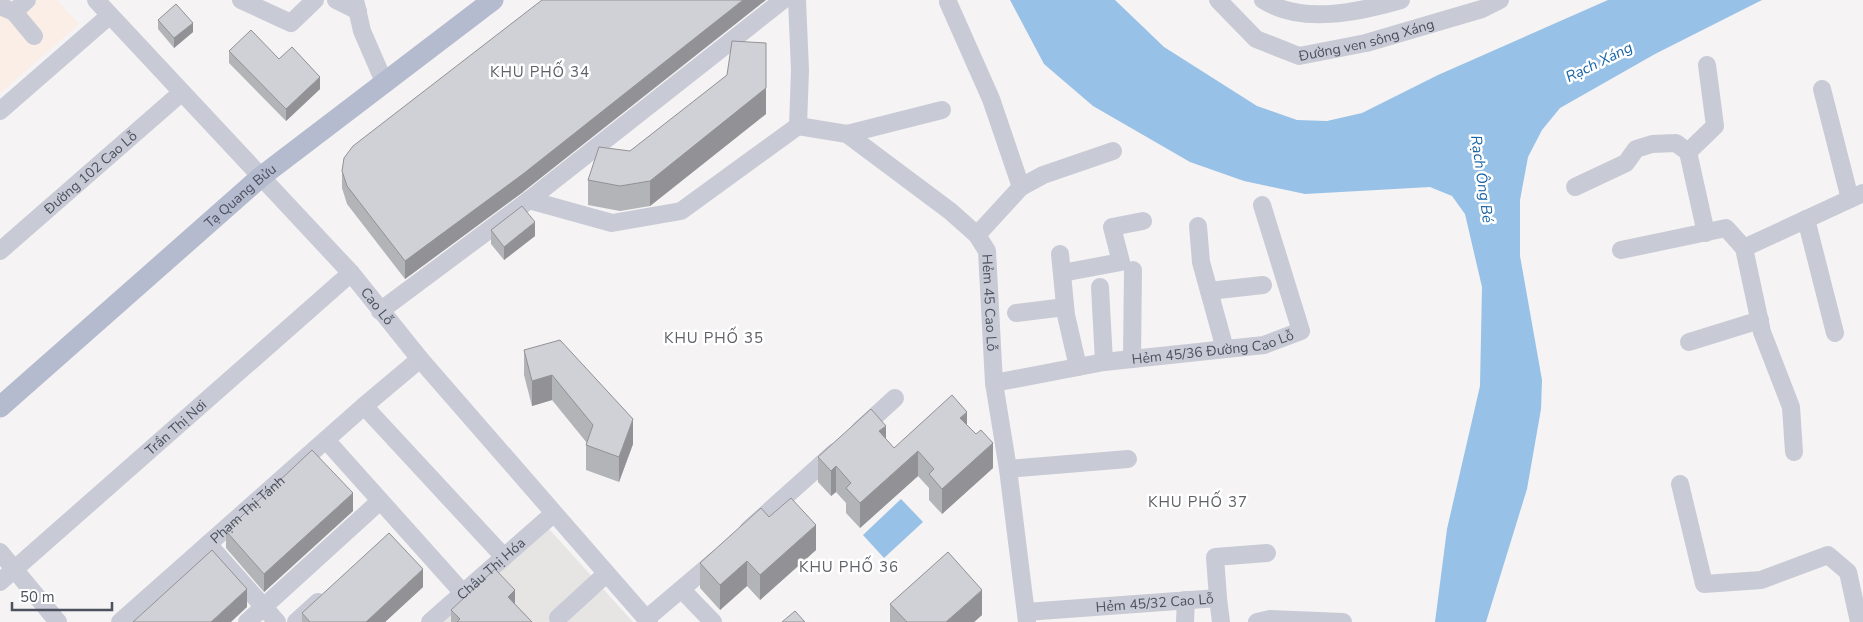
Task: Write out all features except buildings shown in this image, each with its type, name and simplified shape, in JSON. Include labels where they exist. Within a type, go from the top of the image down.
[{"type":"main road","name":"Tạ Quang Bửu","points":[[0,407],[262,176],[493,0]]},
{"type":"street","points":[[27,0],[7,9],[34,36]]},
{"type":"street","name":"Cao Lỗ","points":[[96,0],[351,273],[420,359],[647,620]]},
{"type":"street","points":[[241,0],[291,23],[315,0]]},
{"type":"street","points":[[336,0],[356,6],[362,31],[385,84]]},
{"type":"street","points":[[380,311],[530,200],[783,0]]},
{"type":"street","points":[[530,200],[612,223],[681,211],[798,126],[800,70],[797,0]]},
{"type":"street","name":"Đường ven sông Xáng","points":[[1218,0],[1256,39],[1299,56],[1366,43],[1482,9],[1500,0]]},
{"type":"street","points":[[1263,0],[1277,8],[1305,7],[1346,12],[1401,0]]},
{"type":"street","points":[[948,2],[991,99],[1021,187]]},
{"type":"street","points":[[0,111],[109,16]]},
{"type":"street","points":[[1688,152],[1715,126],[1707,65]]},
{"type":"street","points":[[1744,248],[1856,196],[1822,89]]},
{"type":"street","name":"Đường 102 Cao Lỗ","points":[[0,251],[181,92]]},
{"type":"street","points":[[847,134],[942,110]]},
{"type":"street","name":"Hẻm 45 Cao Lỗ","points":[[798,126],[847,134],[925,191],[977,235],[987,251],[994,383],[1008,469],[1027,617]]},
{"type":"street","points":[[1575,187],[1626,163],[1636,149],[1652,144],[1676,143],[1688,152],[1706,233]]},
{"type":"street","points":[[977,235],[1021,187],[1043,175],[1113,151]]},
{"type":"street","name":"Hẻm 45/36 Đường Cao Lỗ","points":[[994,383],[1104,362],[1264,345],[1302,331],[1262,205]]},
{"type":"street","points":[[1806,219],[1835,333]]},
{"type":"street","points":[[1062,273],[1121,262],[1112,227],[1142,221]]},
{"type":"street","points":[[1198,226],[1201,262],[1225,349]]},
{"type":"street","points":[[1621,250],[1726,228],[1744,248],[1762,332],[1791,407],[1794,452]]},
{"type":"street","points":[[1060,254],[1065,307],[1078,367]]},
{"type":"street","points":[[1132,359],[1133,270]]},
{"type":"street","name":"Trần Thị Nơi","points":[[0,582],[351,273]]},
{"type":"street","points":[[1209,291],[1263,285]]},
{"type":"street","points":[[1100,287],[1104,362]]},
{"type":"street","points":[[1016,313],[1065,307]]},
{"type":"street","points":[[1689,342],[1760,320]]},
{"type":"street","name":"Phạm Thị Tánh","points":[[120,622],[364,406],[420,359]]},
{"type":"street","points":[[647,620],[895,398]]},
{"type":"street","points":[[364,406],[504,557]]},
{"type":"street","points":[[326,440],[463,593]]},
{"type":"street","points":[[1008,469],[1128,460]]},
{"type":"street","points":[[1680,484],[1704,584],[1761,580],[1828,556],[1848,572],[1859,622]]},
{"type":"street","points":[[247,622],[380,500]]},
{"type":"street","name":"Châu Thị Hóa","points":[[430,622],[553,514]]},
{"type":"street","points":[[388,538],[402,525]]},
{"type":"street","points":[[208,544],[277,622]]},
{"type":"street","points":[[0,552],[58,622]]},
{"type":"street","name":"Hẻm 45/32 Cao Lỗ","points":[[1027,617],[1218,598],[1215,557],[1267,553]]},
{"type":"street","points":[[558,618],[606,574]]},
{"type":"street","points":[[296,622],[332,590]]},
{"type":"street","points":[[682,590],[712,622]]},
{"type":"street","points":[[1218,598],[1221,622]]},
{"type":"street","points":[[1185,622],[1186,600]]},
{"type":"street","points":[[1257,622],[1270,619],[1343,622]]},
{"type":"shaded area","points":[[0,0],[57,0],[79,24],[0,93]]},
{"type":"shaded area","points":[[549,529],[633,622],[444,622]]},
{"type":"water","points":[[1010,0],[1115,0],[1164,47],[1257,106],[1297,120],[1327,121],[1362,113],[1438,75],[1608,0],[1762,0],[1655,54],[1560,108],[1542,130],[1528,157],[1520,200],[1520,256],[1542,380],[1541,409],[1527,489],[1486,622],[1435,622],[1447,529],[1480,386],[1482,287],[1465,214],[1452,196],[1430,187],[1305,194],[1244,181],[1190,162],[1093,106],[1044,64]]},
{"type":"water","points":[[901,499],[923,522],[884,558],[863,535]]},
{"type":"district","name":"KHU PHỐ 34","points":[[540,72]]},
{"type":"district","name":"KHU PHỐ 35","points":[[714,338]]},
{"type":"district","name":"KHU PHỐ 37","points":[[1198,502]]},
{"type":"district","name":"KHU PHỐ 36","points":[[849,567]]},
{"type":"water label","name":"Rạch Xáng","points":[[1599,62]]},
{"type":"water label","name":"Rạch Ông Bé","points":[[1482,179]]}]
